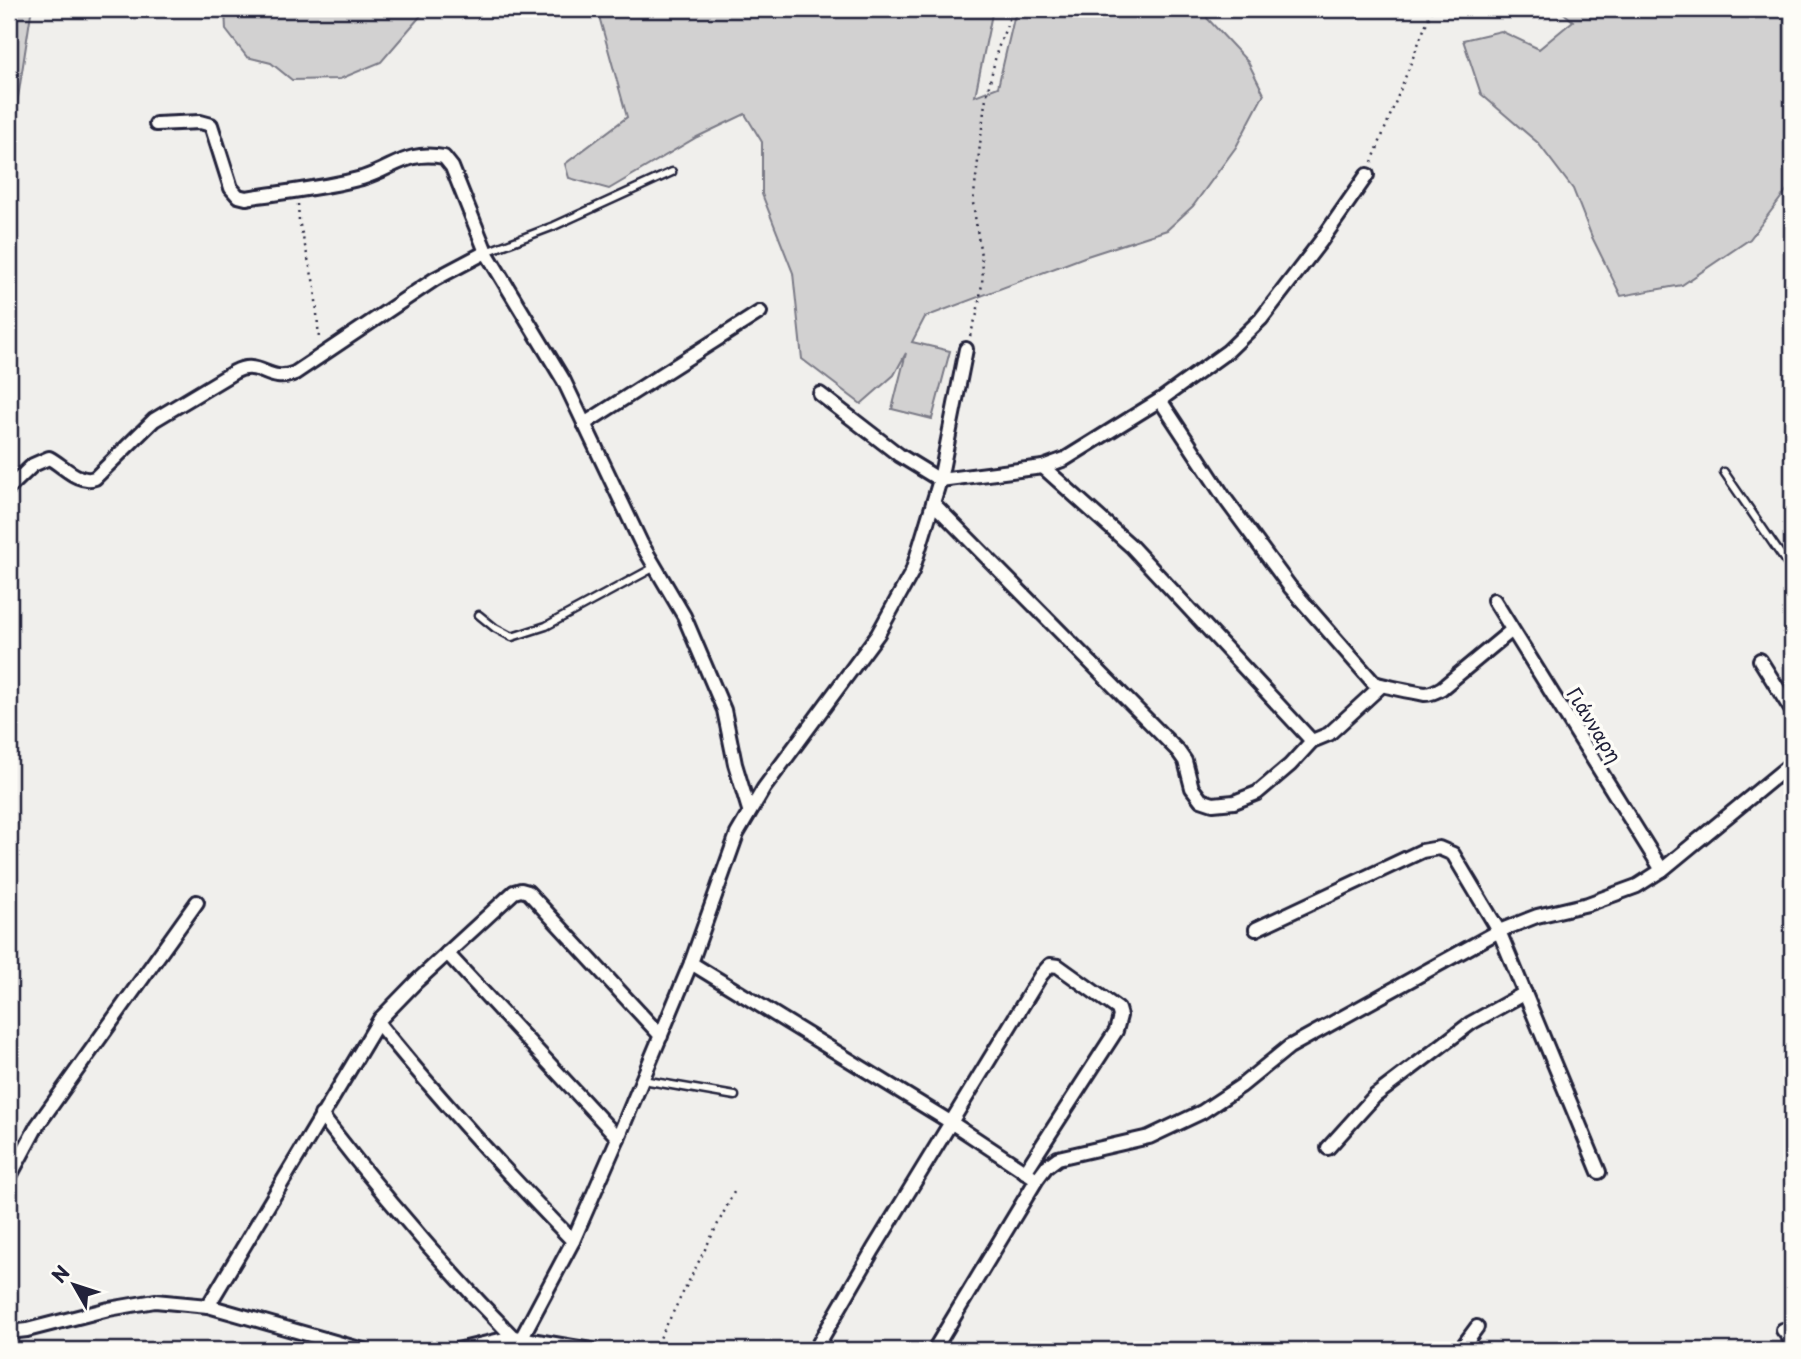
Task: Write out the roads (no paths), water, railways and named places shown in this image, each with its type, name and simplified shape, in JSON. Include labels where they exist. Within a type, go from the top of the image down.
[{"type":"street","points":[[156,124],[200,122],[211,125],[232,188],[238,196],[246,198],[364,177],[399,160],[426,154],[444,157],[452,167],[486,252],[564,381],[655,567],[684,616],[724,710],[735,764],[749,810]]},
{"type":"street","points":[[820,394],[899,455],[940,480],[1043,467],[1065,459],[1160,400],[1228,351],[1261,319],[1367,175]]},
{"type":"street","points":[[9,488],[33,465],[49,458],[64,466],[80,480],[95,478],[154,419],[242,367],[252,367],[274,376],[285,377],[435,279],[486,252]]},
{"type":"street","points":[[584,424],[760,312]]},
{"type":"street","points":[[518,1337],[573,1241],[691,963],[737,834],[749,810],[878,634],[912,572],[940,480],[966,349]]},
{"type":"street","points":[[1160,400],[1226,500],[1290,587],[1380,687]]},
{"type":"street","points":[[1043,467],[1131,546],[1312,741]]},
{"type":"street","points":[[933,503],[1178,751],[1185,761],[1192,788],[1201,800],[1213,804],[1234,802],[1257,793],[1290,765],[1312,741],[1329,734],[1380,687],[1392,686],[1427,694],[1433,692],[1442,688],[1512,630]]},
{"type":"street","name":"Γιάνναρη","points":[[1494,600],[1662,870]]},
{"type":"street","points":[[1760,660],[1792,711]]},
{"type":"street","points":[[934,1350],[1037,1179],[1046,1167],[1058,1158],[1149,1138],[1202,1112],[1241,1086],[1289,1047],[1499,931],[1537,916],[1588,904],[1637,886],[1662,870],[1792,763]]},
{"type":"street","points":[[1256,929],[1422,851],[1439,848],[1453,854],[1499,931],[1599,1172]]},
{"type":"street","points":[[208,1306],[378,1023],[447,953],[514,892],[528,892],[661,1036]]},
{"type":"street","points":[[9,1178],[37,1126],[197,902]]},
{"type":"street","points":[[447,953],[618,1138]]},
{"type":"street","points":[[691,963],[952,1123],[1037,1179]]},
{"type":"street","points":[[815,1350],[1041,975],[1050,965],[1058,966],[1118,1009],[1120,1016],[1116,1031],[1025,1172]]},
{"type":"street","points":[[1328,1148],[1375,1096],[1471,1023],[1525,993]]},
{"type":"street","points":[[378,1023],[421,1077],[510,1177],[573,1241]]},
{"type":"street","points":[[321,1115],[346,1148],[478,1301],[518,1337]]},
{"type":"street","points":[[9,1332],[155,1301],[208,1306],[363,1350]]},
{"type":"street","points":[[1460,1350],[1477,1327]]},
{"type":"street","points":[[1783,1329],[1792,1341]]},
{"type":"street","points":[[457,1350],[518,1337],[591,1350]]},
{"type":"lane","points":[[486,252],[554,226],[672,172]]},
{"type":"lane","points":[[1724,472],[1792,571]]},
{"type":"lane","points":[[479,615],[512,637],[546,626],[655,567]]},
{"type":"lane","points":[[643,1080],[735,1097]]}]
